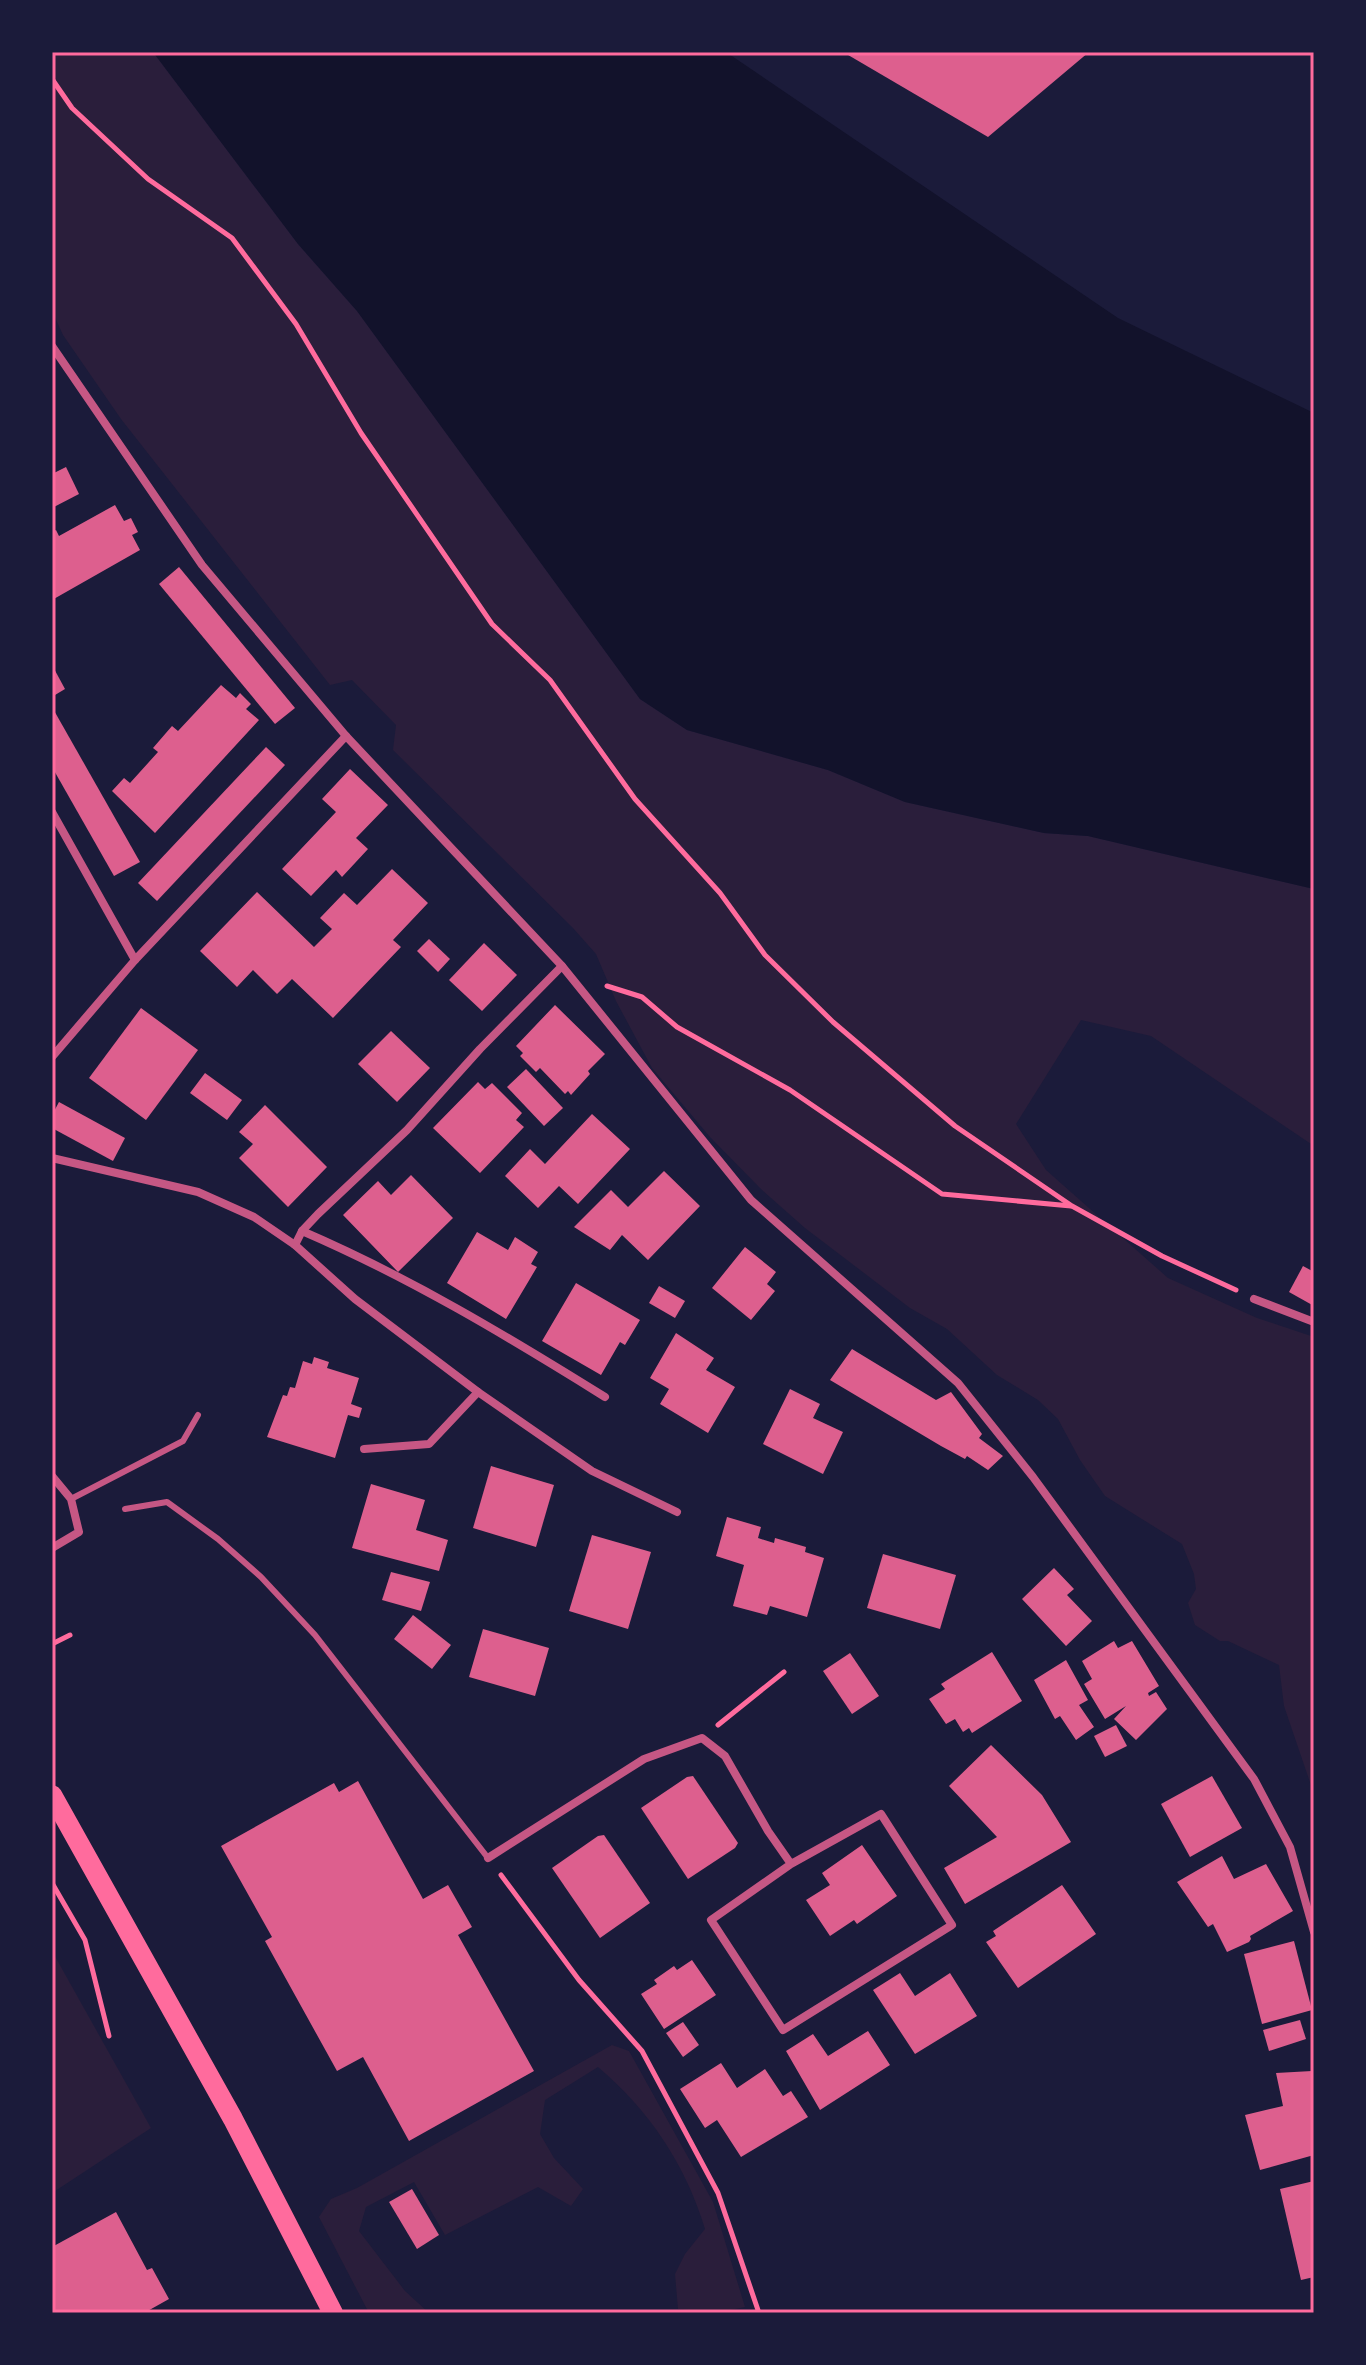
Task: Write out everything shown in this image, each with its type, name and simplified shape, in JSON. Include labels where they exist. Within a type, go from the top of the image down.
[{"type":"main road","points":[[52,1795],[233,2119],[333,2313]]},
{"type":"street","points":[[52,346],[202,565],[346,736],[562,966],[751,1200],[958,1383],[1033,1477],[1254,1779],[1290,1847],[1314,1932]]},
{"type":"street","points":[[52,1057],[135,960],[346,736]]},
{"type":"street","points":[[52,812],[135,960]]},
{"type":"street","points":[[295,1245],[302,1231],[407,1130],[480,1049],[562,966]]},
{"type":"street","points":[[52,1158],[198,1192],[254,1217],[295,1245],[355,1299],[478,1392],[592,1471],[677,1512]]},
{"type":"street","points":[[302,1231],[353,1253],[476,1317],[605,1397]]},
{"type":"street","points":[[1254,1299],[1314,1322]]},
{"type":"street","points":[[364,1449],[429,1444],[478,1392]]},
{"type":"street","points":[[52,1476],[71,1499],[79,1532],[52,1548]]},
{"type":"street","points":[[488,1858],[644,1759],[702,1738],[725,1756],[768,1831],[791,1864]]},
{"type":"street","points":[[881,1814],[952,1925],[783,2030],[711,1920],[791,1864],[881,1814]]},
{"type":"lane","points":[[71,1499],[183,1441],[198,1415]]},
{"type":"lane","points":[[125,1509],[167,1502],[218,1539],[261,1577],[315,1635],[488,1858]]},
{"type":"path","points":[[52,79],[72,108],[148,179],[232,238],[296,324],[361,433],[492,624],[550,680],[635,799],[720,893],[765,955],[833,1022],[955,1126],[1072,1206],[1162,1256],[1254,1299]]},
{"type":"path","points":[[562,966],[642,997],[677,1027],[790,1090],[942,1194],[1072,1206]]},
{"type":"path","points":[[52,1644],[70,1635]]},
{"type":"path","points":[[702,1738],[784,1672]]},
{"type":"path","points":[[488,1858],[579,1980],[642,2051],[718,2193],[759,2313]]},
{"type":"path","points":[[52,1883],[85,1940],[109,2036]]},
{"type":"shaded area","points":[[52,52],[153,52],[298,244],[357,311],[640,699],[687,730],[828,770],[905,802],[1044,833],[1088,836],[1314,889],[1314,1146],[1151,1036],[1081,1020],[1016,1124],[1046,1170],[1168,1278],[1257,1318],[1314,1337],[1314,1794],[1284,1706],[1279,1665],[1228,1641],[1220,1641],[1195,1625],[1188,1603],[1196,1589],[1194,1574],[1182,1544],[1105,1496],[1080,1460],[1058,1419],[1038,1400],[997,1375],[947,1329],[910,1308],[805,1228],[710,1137],[652,1068],[616,1001],[596,954],[393,750],[396,725],[352,680],[330,685],[121,419],[63,335],[52,311]]},
{"type":"shaded area","points":[[153,52],[726,52],[1118,318],[1314,413],[1314,889],[1088,836],[1044,833],[905,802],[828,770],[687,730],[640,699],[357,311],[298,244]]},
{"type":"shaded area","points":[[52,1951],[151,2128],[52,2193]]},
{"type":"shaded area","points":[[612,2045],[629,2051],[713,2202],[745,2307],[717,2313],[678,2309],[675,2274],[685,2254],[705,2229],[687,2183],[664,2140],[634,2101],[598,2067],[545,2100],[540,2134],[554,2158],[583,2189],[571,2206],[538,2187],[445,2235],[414,2182],[366,2207],[359,2231],[405,2291],[429,2313],[369,2313],[319,2217],[331,2199],[357,2188]]},
{"type":"building","points":[[843,52],[1089,52],[988,137]]},
{"type":"building","points":[[66,467],[79,494],[52,508],[52,474]]},
{"type":"building","points":[[115,505],[124,521],[131,518],[138,532],[132,535],[140,550],[52,600],[52,532],[56,530],[59,536]]},
{"type":"building","points":[[179,567],[295,708],[275,724],[159,584]]},
{"type":"building","points":[[52,665],[65,689],[55,695],[52,689]]},
{"type":"building","points":[[221,685],[236,698],[240,693],[251,704],[246,709],[259,720],[155,833],[112,791],[124,778],[130,783],[158,752],[153,748],[172,726],[178,731]]},
{"type":"building","points":[[52,707],[140,862],[114,876],[52,767]]},
{"type":"building","points":[[266,747],[285,765],[157,901],[138,883]]},
{"type":"building","points":[[350,769],[388,805],[356,838],[368,849],[342,877],[336,870],[311,896],[282,869],[336,812],[322,799]]},
{"type":"building","points":[[392,869],[428,903],[393,940],[401,947],[333,1018],[292,979],[277,994],[253,970],[237,987],[200,951],[257,892],[314,947],[332,929],[320,918],[344,893],[357,905]]},
{"type":"building","points":[[429,939],[450,959],[438,972],[417,951]]},
{"type":"building","points":[[484,943],[517,975],[482,1011],[449,980]]},
{"type":"building","points":[[555,1005],[605,1054],[571,1095],[568,1091],[565,1094],[540,1068],[536,1072],[520,1056],[523,1053],[516,1046]]},
{"type":"building","points":[[141,1008],[198,1050],[146,1120],[89,1078]]},
{"type":"building","points":[[391,1031],[430,1068],[397,1102],[358,1064]]},
{"type":"building","points":[[526,1069],[563,1108],[544,1126],[507,1087]]},
{"type":"building","points":[[205,1073],[242,1100],[227,1120],[190,1093]]},
{"type":"building","points":[[478,1082],[485,1089],[492,1083],[522,1113],[516,1120],[524,1127],[480,1173],[433,1128]]},
{"type":"building","points":[[59,1102],[125,1138],[113,1161],[52,1128],[52,1115]]},
{"type":"building","points":[[265,1105],[327,1167],[288,1207],[239,1158],[253,1144],[239,1132]]},
{"type":"building","points":[[592,1114],[630,1149],[578,1204],[559,1186],[538,1208],[505,1176],[530,1149],[545,1164]]},
{"type":"building","points":[[664,1171],[700,1206],[648,1260],[622,1235],[610,1250],[574,1227],[611,1190],[628,1207]]},
{"type":"building","points":[[411,1175],[453,1218],[398,1272],[343,1215],[378,1181],[391,1195]]},
{"type":"building","points":[[477,1232],[508,1250],[515,1237],[538,1252],[531,1264],[537,1267],[506,1319],[447,1283]]},
{"type":"building","points":[[745,1247],[776,1272],[767,1284],[775,1291],[751,1320],[712,1288]]},
{"type":"building","points":[[1303,1266],[1314,1272],[1314,1306],[1289,1292]]},
{"type":"building","points":[[576,1283],[640,1320],[625,1345],[620,1342],[601,1375],[542,1341]]},
{"type":"building","points":[[659,1286],[685,1301],[675,1318],[649,1303]]},
{"type":"building","points":[[676,1333],[714,1358],[706,1370],[735,1387],[708,1433],[660,1404],[669,1389],[650,1378]]},
{"type":"building","points":[[852,1349],[936,1400],[951,1392],[982,1434],[979,1438],[1003,1456],[988,1470],[967,1456],[965,1459],[941,1446],[830,1380]]},
{"type":"building","points":[[314,1357],[329,1362],[327,1368],[359,1378],[351,1404],[362,1408],[359,1418],[348,1415],[335,1458],[267,1437],[283,1395],[287,1396],[290,1387],[295,1388],[303,1361],[312,1364]]},
{"type":"building","points":[[790,1389],[820,1404],[813,1418],[843,1432],[823,1474],[763,1444]]},
{"type":"building","points":[[491,1466],[554,1485],[536,1547],[473,1528]]},
{"type":"building","points":[[371,1484],[425,1500],[416,1530],[448,1540],[439,1571],[352,1548]]},
{"type":"building","points":[[727,1517],[761,1527],[758,1538],[774,1543],[775,1538],[806,1547],[805,1552],[824,1558],[807,1617],[770,1606],[767,1615],[733,1606],[744,1565],[716,1556]]},
{"type":"building","points":[[592,1535],[651,1552],[628,1629],[569,1611]]},
{"type":"building","points":[[883,1554],[956,1575],[940,1629],[867,1608]]},
{"type":"building","points":[[1054,1568],[1074,1589],[1067,1595],[1092,1621],[1066,1646],[1022,1599]]},
{"type":"building","points":[[391,1572],[430,1582],[421,1611],[382,1600]]},
{"type":"building","points":[[413,1615],[451,1645],[432,1669],[394,1639]]},
{"type":"building","points":[[483,1629],[549,1648],[535,1696],[469,1677]]},
{"type":"building","points":[[1114,1641],[1118,1648],[1132,1641],[1159,1686],[1148,1693],[1149,1696],[1156,1692],[1167,1709],[1136,1740],[1114,1719],[1126,1706],[1105,1719],[1084,1684],[1092,1679],[1082,1661]]},
{"type":"building","points":[[992,1652],[1022,1701],[972,1733],[969,1728],[963,1732],[955,1719],[946,1724],[929,1699],[945,1689],[941,1684]]},
{"type":"building","points":[[850,1653],[879,1696],[852,1714],[823,1671]]},
{"type":"building","points":[[1066,1660],[1088,1700],[1079,1705],[1094,1727],[1076,1740],[1060,1716],[1055,1719],[1034,1680]]},
{"type":"building","points":[[1116,1725],[1127,1746],[1105,1757],[1094,1736]]},
{"type":"building","points":[[991,1745],[1042,1795],[1071,1842],[965,1904],[944,1868],[997,1837],[949,1786]]},
{"type":"building","points":[[693,1776],[738,1843],[688,1879],[641,1808]]},
{"type":"building","points":[[1212,1776],[1242,1828],[1190,1857],[1161,1804]]},
{"type":"building","points":[[358,1781],[423,1899],[448,1885],[472,1927],[458,1935],[534,2071],[409,2141],[363,2057],[337,2071],[265,1941],[272,1937],[221,1846],[334,1783],[339,1792]]},
{"type":"building","points":[[604,1835],[650,1903],[600,1938],[552,1868]]},
{"type":"building","points":[[862,1845],[897,1896],[857,1924],[854,1920],[830,1936],[806,1900],[830,1885],[822,1873]]},
{"type":"building","points":[[1222,1856],[1234,1879],[1266,1864],[1293,1911],[1250,1936],[1249,1942],[1227,1952],[1213,1924],[1208,1927],[1177,1882]]},
{"type":"building","points":[[1062,1885],[1096,1934],[1018,1988],[986,1942],[996,1936],[993,1931]]},
{"type":"building","points":[[1294,1941],[1312,2010],[1262,2024],[1244,1954]]},
{"type":"building","points":[[692,1960],[716,1995],[664,2029],[641,1994],[657,1984],[654,1980],[674,1966],[677,1970]]},
{"type":"building","points":[[900,1973],[915,1996],[950,1973],[977,2016],[915,2054],[873,1990]]},
{"type":"building","points":[[1300,2020],[1306,2039],[1269,2051],[1263,2030]]},
{"type":"building","points":[[683,2022],[699,2045],[683,2057],[666,2033]]},
{"type":"building","points":[[868,2031],[890,2065],[820,2110],[786,2051],[813,2034],[828,2056]]},
{"type":"building","points":[[721,2063],[737,2088],[765,2069],[783,2096],[791,2091],[808,2117],[741,2157],[717,2120],[705,2128],[680,2089]]},
{"type":"building","points":[[1312,2071],[1314,2155],[1260,2170],[1245,2115],[1283,2106],[1276,2073]]},
{"type":"building","points":[[1314,2181],[1314,2277],[1301,2280],[1280,2189]]},
{"type":"building","points":[[412,2189],[439,2235],[417,2249],[389,2202]]},
{"type":"building","points":[[116,2212],[147,2270],[152,2268],[169,2299],[144,2313],[52,2313],[52,2247]]}]
